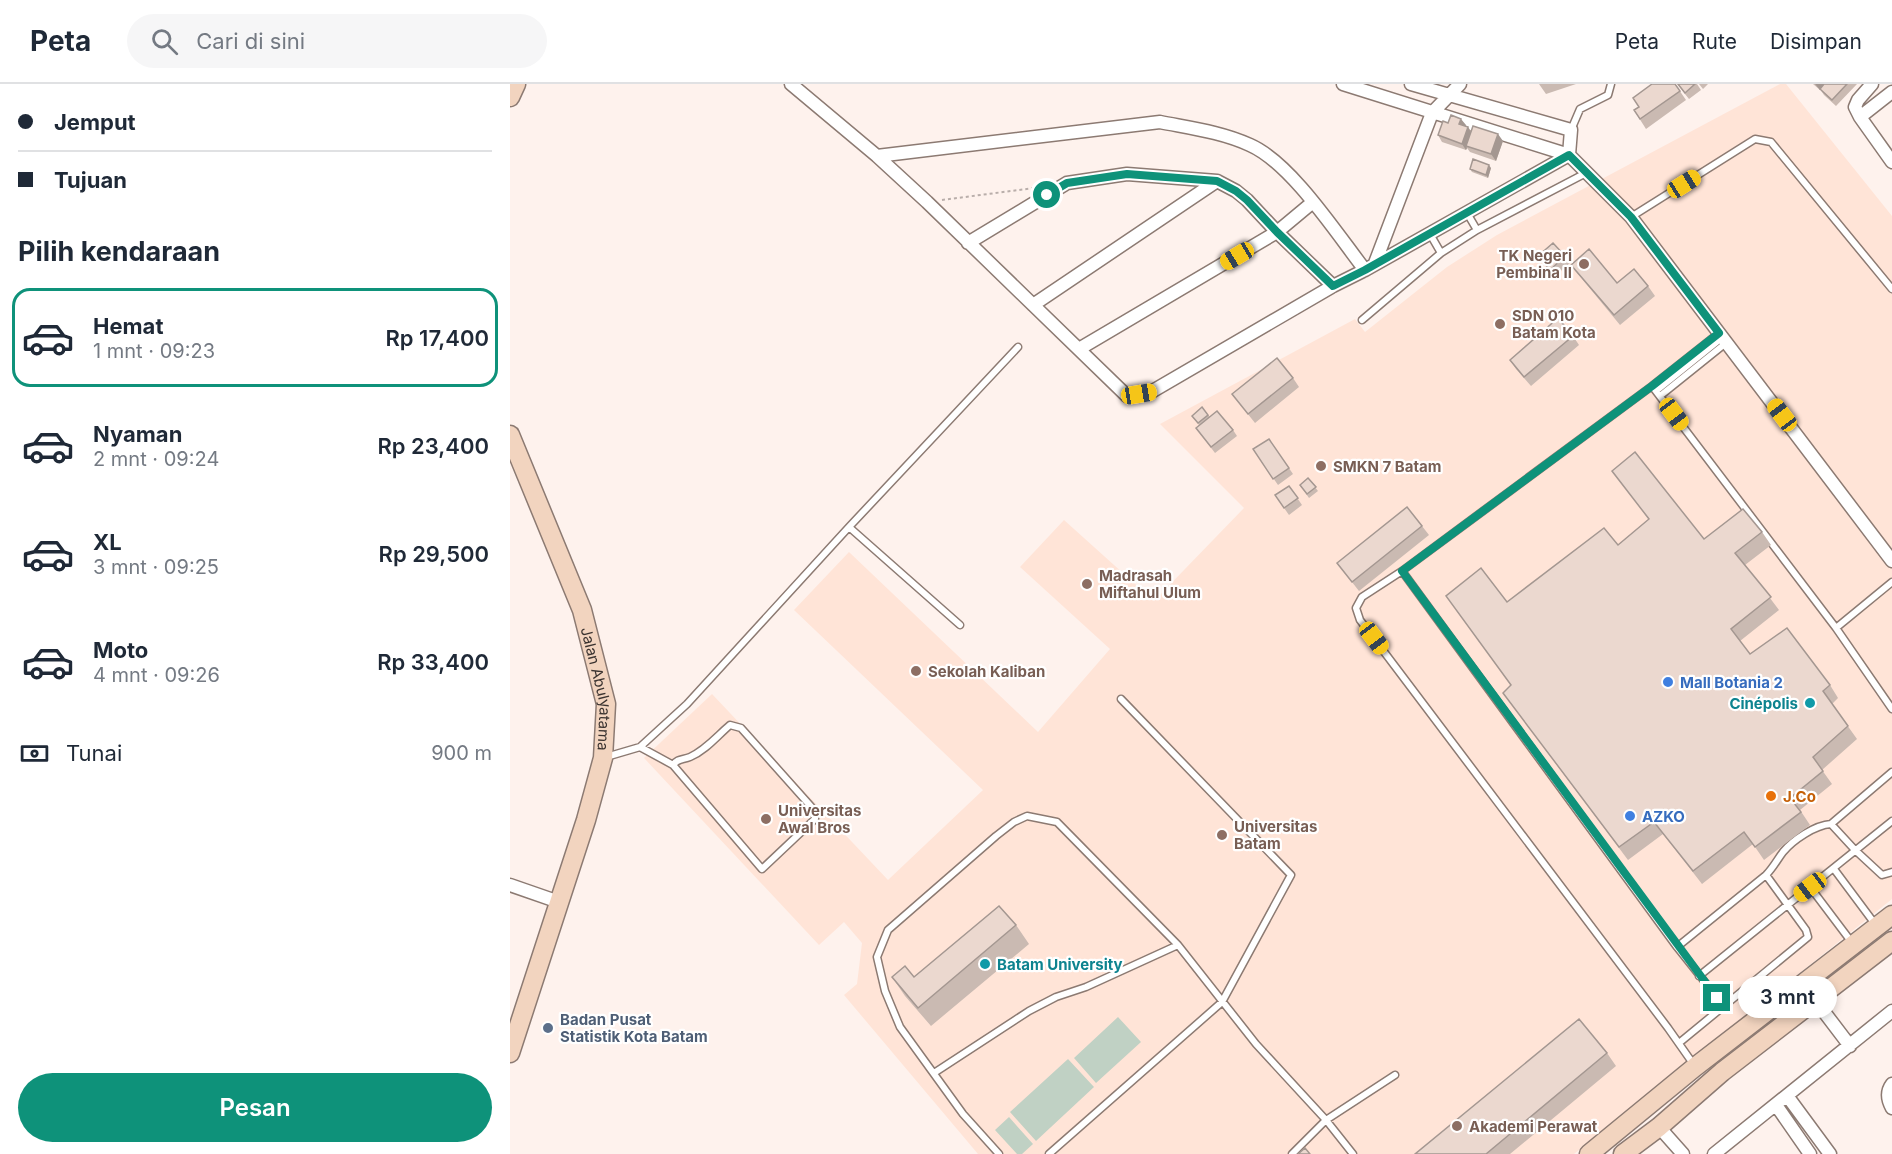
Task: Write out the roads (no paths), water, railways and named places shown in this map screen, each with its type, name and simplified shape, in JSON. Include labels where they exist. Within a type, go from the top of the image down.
[{"type":"main road","points":[[510,97],[516,84]]},
{"type":"main road","name":"Jalan Abulyatama","points":[[510,438],[582,610],[606,704],[603,758],[586,820],[510,1053]]},
{"type":"main road","points":[[1589,1154],[1695,1067],[1892,915]]},
{"type":"main road","points":[[1623,1154],[1659,1127],[1722,1072],[1815,1000],[1890,946]]},
{"type":"street","points":[[791,84],[877,156],[927,202],[1127,396],[1151,392],[1333,286],[1569,155]]},
{"type":"street","points":[[1343,84],[1569,155],[1631,217],[1892,561]]},
{"type":"street","points":[[1411,84],[1571,130],[1569,155]]},
{"type":"street","points":[[1370,267],[1432,113],[1460,84]]},
{"type":"street","points":[[1872,84],[1858,100],[1856,107],[1860,117],[1892,162]]},
{"type":"street","points":[[1860,117],[1892,92]]},
{"type":"street","points":[[877,156],[1160,122],[1206,131],[1250,145],[1274,161],[1370,267]]},
{"type":"street","points":[[968,243],[1067,183],[1127,174],[1217,181],[1236,191],[1333,286]]},
{"type":"street","points":[[1033,305],[1217,181]]},
{"type":"street","points":[[1078,349],[1277,232],[1313,202]]},
{"type":"street","points":[[510,885],[559,902]]},
{"type":"street","points":[[1815,1000],[1850,1046]]},
{"type":"street","points":[[1714,1154],[1788,1097],[1892,1011]]},
{"type":"street","points":[[1892,1084],[1888,1092],[1888,1100],[1892,1107]]},
{"type":"street","points":[[1788,1097],[1830,1154]]},
{"type":"street","points":[[1776,1106],[1810,1154]]},
{"type":"street","points":[[1659,1127],[1683,1154]]},
{"type":"lane","points":[[1571,130],[1580,109],[1608,95],[1611,84]]},
{"type":"lane","points":[[1631,217],[1755,139],[1771,142],[1892,289]]},
{"type":"lane","points":[[1362,320],[1441,253],[1477,230],[1587,173]]},
{"type":"lane","points":[[1467,213],[1477,230]]},
{"type":"lane","points":[[1430,233],[1441,253]]},
{"type":"lane","points":[[1695,1067],[1360,620],[1356,608],[1362,597],[1656,391],[1723,338]]},
{"type":"lane","points":[[1656,391],[1723,338]]},
{"type":"lane","points":[[603,758],[640,747],[687,704],[1018,347]]},
{"type":"lane","points":[[1656,391],[1836,628],[1892,709]]},
{"type":"lane","points":[[849,527],[960,625]]},
{"type":"lane","points":[[1402,571],[1677,947],[1724,1006]]},
{"type":"lane","points":[[1836,628],[1892,582]]},
{"type":"lane","points":[[1049,1154],[1222,1002],[1290,874],[1121,699]]},
{"type":"lane","points":[[640,747],[673,765],[762,869],[814,819],[815,811],[741,728],[736,726],[730,725],[698,753],[680,759],[673,765]]},
{"type":"lane","points":[[1677,947],[1773,869],[1794,842],[1812,830],[1831,824],[1892,772]]},
{"type":"lane","points":[[999,1154],[963,1114],[900,1027],[885,992],[877,957],[888,930],[1014,822],[1027,816],[1057,822],[1178,945],[1256,1044],[1326,1120],[1353,1154]]},
{"type":"lane","points":[[1699,976],[1892,821]]},
{"type":"lane","points":[[1831,824],[1882,875],[1892,872]]},
{"type":"lane","points":[[1834,869],[1877,926]]},
{"type":"lane","points":[[1679,1043],[1808,937],[1806,930],[1766,875]]},
{"type":"lane","points":[[1810,887],[1853,945]]},
{"type":"lane","points":[[934,1073],[1029,1011],[1056,997],[1086,987],[1178,945]]},
{"type":"lane","points":[[1292,1154],[1326,1120],[1395,1075]]},
{"type":"place","name":"TK Negeri Pembina II","points":[[1584,264]]},
{"type":"place","name":"SDN 010 Batam Kota","points":[[1500,324]]},
{"type":"place","name":"SMKN 7 Batam","points":[[1321,466]]},
{"type":"place","name":"Madrasah Miftahul Ulum","points":[[1087,584]]},
{"type":"place","name":"Sekolah Kaliban","points":[[916,671]]},
{"type":"place","name":"Mall Botania 2","points":[[1668,682]]},
{"type":"place","name":"Cinépolis","points":[[1810,703]]},
{"type":"place","name":"J.Co","points":[[1771,796]]},
{"type":"place","name":"AZKO","points":[[1630,816]]},
{"type":"place","name":"Universitas Awal Bros","points":[[766,819]]},
{"type":"place","name":"Universitas Batam","points":[[1222,835]]},
{"type":"place","name":"Batam University","points":[[985,964]]},
{"type":"place","name":"Badan Pusat Statistik Kota Batam","points":[[548,1028]]},
{"type":"place","name":"Akademi Perawat","points":[[1457,1126]]}]
